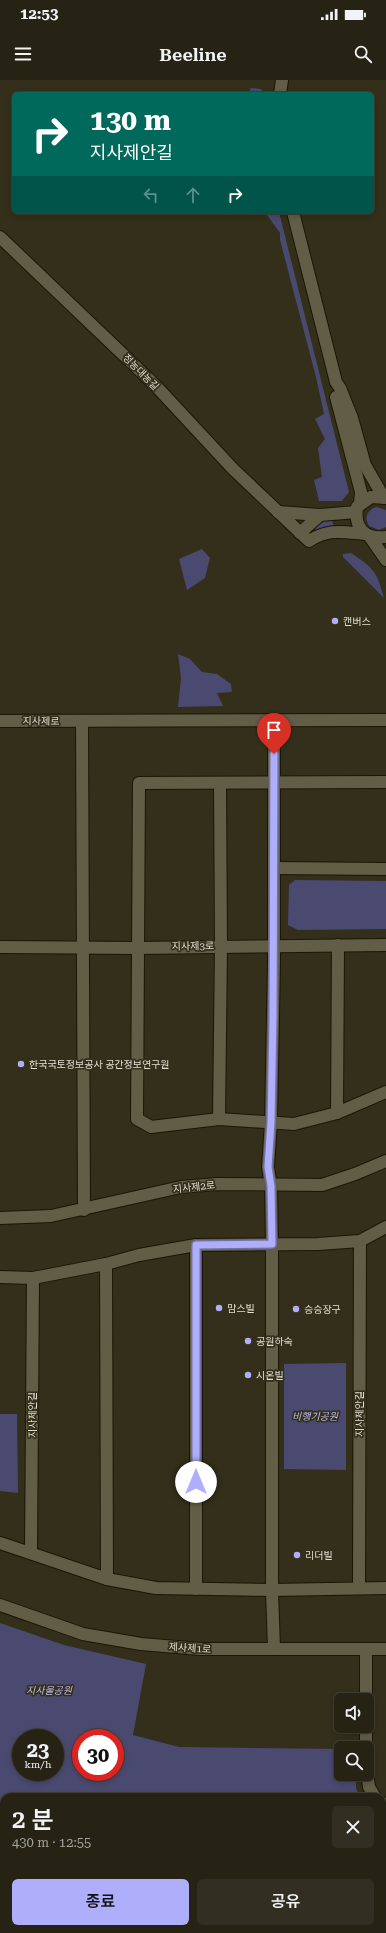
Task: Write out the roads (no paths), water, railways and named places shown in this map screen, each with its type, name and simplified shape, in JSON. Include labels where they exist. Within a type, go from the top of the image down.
[{"type":"street","points":[[280,92],[282,80]]},
{"type":"street","points":[[293,214],[336,382],[340,388],[352,418],[365,465],[385,498]]},
{"type":"street","name":"정농대농길","points":[[0,237],[155,385],[233,469],[309,541],[320,534],[330,532],[368,535]]},
{"type":"street","points":[[336,382],[334,390],[361,492],[357,522],[386,560]]},
{"type":"street","points":[[278,512],[320,514],[358,508],[371,497],[385,498]]},
{"type":"street","points":[[300,533],[320,514]]},
{"type":"street","points":[[368,535],[386,537]]},
{"type":"street","name":"지사제로","points":[[0,721],[274,722],[386,720]]},
{"type":"street","points":[[82,722],[84,1210]]},
{"type":"street","points":[[274,722],[274,945],[271,1122],[268,1167],[271,1186],[272,1244],[272,1590],[274,1650]]},
{"type":"street","points":[[386,782],[139,782],[137,1118],[151,1127],[219,1119],[294,1124],[337,1113],[386,1092]]},
{"type":"street","points":[[219,1119],[221,946],[220,783]]},
{"type":"street","points":[[274,868],[386,869]]},
{"type":"street","name":"지사제3로","points":[[0,947],[138,948],[274,945],[386,945]]},
{"type":"street","points":[[337,1113],[338,945]]},
{"type":"street","name":"지사제2로","points":[[0,1218],[50,1216],[84,1210],[181,1187],[217,1184],[271,1186],[322,1185],[355,1174],[386,1161]]},
{"type":"street","points":[[0,1277],[33,1278],[106,1264],[139,1255],[196,1245],[318,1244],[360,1241],[386,1227]]},
{"type":"street","name":"지사제안길","points":[[359,1588],[360,1241]]},
{"type":"street","points":[[196,1245],[196,1589]]},
{"type":"street","points":[[106,1264],[107,1579]]},
{"type":"street","name":"지사제안길","points":[[31,1553],[33,1278]]},
{"type":"street","points":[[0,1543],[107,1579],[156,1588],[272,1590],[386,1588]]},
{"type":"street","name":"제사제1로","points":[[0,1605],[83,1634],[141,1644],[200,1650],[386,1649]]},
{"type":"street","points":[[366,1650],[366,1693]]},
{"type":"street","points":[[368,1781],[369,1787],[373,1793]]},
{"type":"place","name":"캔버스","points":[[335,621]]},
{"type":"place","name":"한국국토정보공사 공간정보연구원","points":[[21,1064]]},
{"type":"place","name":"맘스빌","points":[[219,1308]]},
{"type":"place","name":"승승장구","points":[[296,1309]]},
{"type":"place","name":"공원하숙","points":[[248,1341]]},
{"type":"place","name":"시온빌","points":[[248,1375]]},
{"type":"place","name":"리더빌","points":[[297,1555]]},
{"type":"park label","name":"비행기공원","points":[[315,1416]]},
{"type":"park label","name":"지사울공원","points":[[49,1690]]}]
